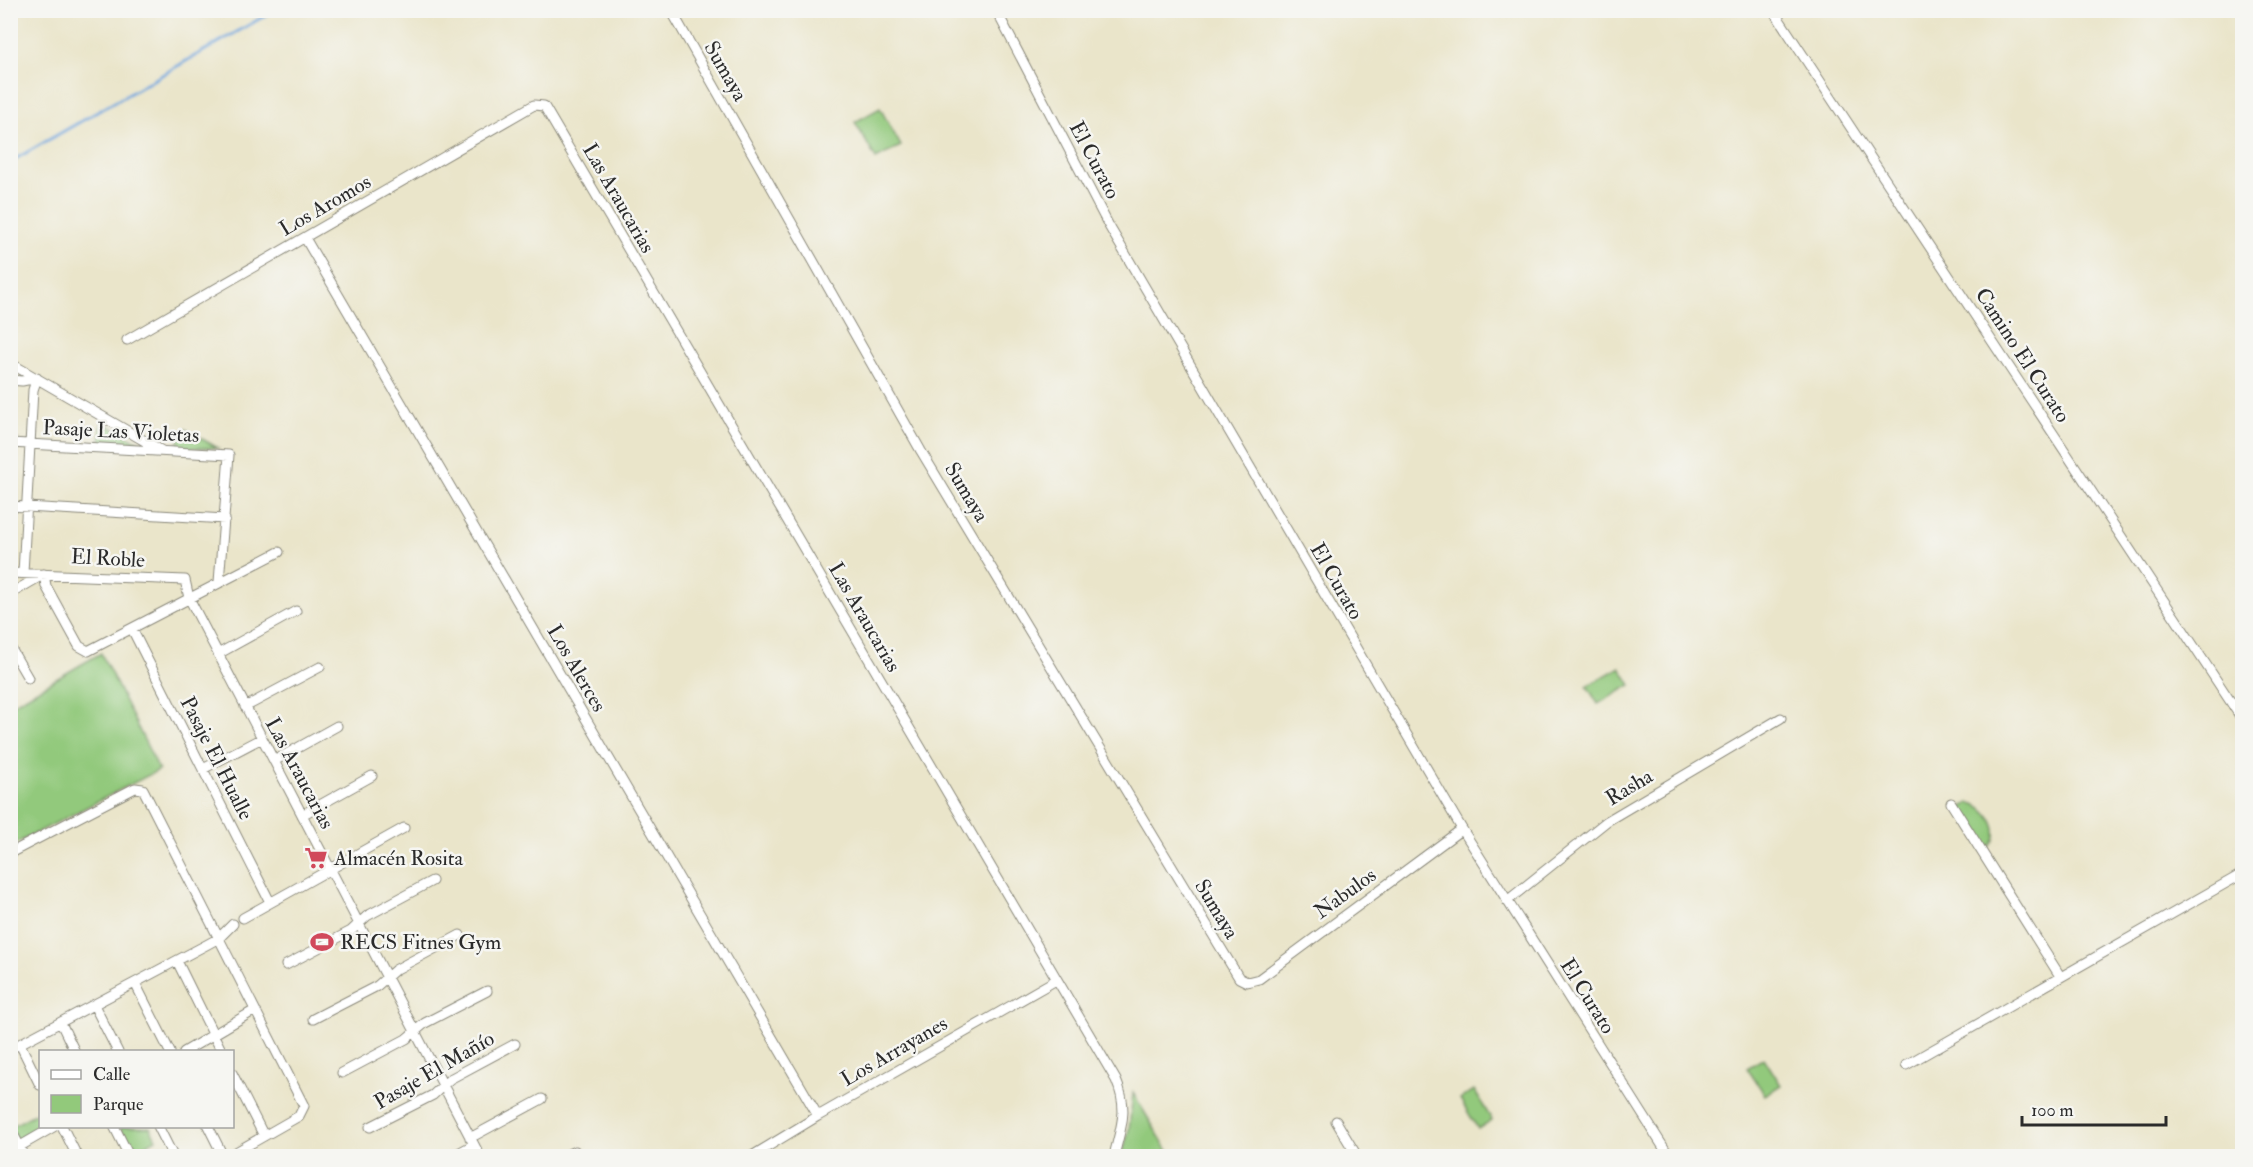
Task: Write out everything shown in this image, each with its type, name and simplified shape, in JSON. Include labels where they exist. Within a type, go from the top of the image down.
[{"type":"street","name":"Sumaya","points":[[670,10],[921,450],[1235,974],[1247,982]]},
{"type":"street","name":"El Curato","points":[[996,10],[1109,226],[1462,829],[1669,1156]]},
{"type":"street","name":"Camino El Curato","points":[[1773,10],[2242,719]]},
{"type":"street","name":"Los Aromos","points":[[127,340],[534,105],[541,105]]},
{"type":"street","name":"Las Araucarias","points":[[541,105],[546,108],[1116,1080],[1123,1098],[1123,1116],[1114,1156]]},
{"type":"street","name":"Los Alerces","points":[[305,238],[818,1116]]},
{"type":"street","points":[[10,363],[164,452]]},
{"type":"street","points":[[10,380],[22,381],[37,378]]},
{"type":"street","points":[[23,573],[33,390],[37,378]]},
{"type":"street","name":"Pasaje Las Violetas","points":[[10,443],[229,455],[225,519]]},
{"type":"street","points":[[10,506],[225,519],[219,582]]},
{"type":"street","points":[[10,594],[44,574],[46,586],[80,646],[88,651],[279,552]]},
{"type":"street","name":"El Roble","points":[[10,573],[185,580],[189,598]]},
{"type":"street","name":"Las Araucarias","points":[[189,598],[480,1156]]},
{"type":"street","points":[[218,654],[296,611]]},
{"type":"street","name":"Pasaje El Hualle","points":[[132,629],[270,902]]},
{"type":"street","points":[[10,647],[28,678]]},
{"type":"street","points":[[245,707],[320,667]]},
{"type":"street","name":"Rasha","points":[[1507,901],[1607,821],[1781,718]]},
{"type":"street","points":[[274,761],[337,726]]},
{"type":"street","points":[[203,769],[262,738]]},
{"type":"street","points":[[302,815],[372,776]]},
{"type":"street","points":[[10,853],[135,788],[143,789],[304,1106],[299,1116],[229,1156]]},
{"type":"street","points":[[1951,803],[2060,976]]},
{"type":"street","points":[[243,918],[404,828]]},
{"type":"street","name":"Nabulos","points":[[1247,982],[1259,979],[1462,829]]},
{"type":"street","points":[[1906,1065],[2242,874]]},
{"type":"street","points":[[286,965],[351,931],[367,916],[432,881]]},
{"type":"street","points":[[10,1049],[219,938],[233,924]]},
{"type":"street","points":[[313,1019],[377,986],[395,970],[460,935]]},
{"type":"street","points":[[177,961],[221,1050]]},
{"type":"street","name":"Los Arrayanes","points":[[752,1156],[1056,980]]},
{"type":"street","points":[[135,983],[169,1050]]},
{"type":"street","points":[[342,1073],[406,1039],[425,1023],[487,991]]},
{"type":"street","points":[[94,1005],[117,1050]]},
{"type":"street","points":[[187,1050],[255,1010]]},
{"type":"street","points":[[60,1023],[74,1050]]},
{"type":"street","points":[[20,1044],[39,1083]]},
{"type":"street","name":"Pasaje El Mañío","points":[[370,1127],[433,1095],[450,1079],[515,1044]]},
{"type":"street","points":[[234,1077],[264,1136]]},
{"type":"street","points":[[453,1156],[472,1141],[542,1099]]},
{"type":"street","points":[[1336,1121],[1357,1156]]},
{"type":"street","points":[[10,1128],[25,1156]]},
{"type":"street","points":[[10,1152],[52,1128]]},
{"type":"street","points":[[63,1128],[77,1156]]},
{"type":"street","points":[[115,1128],[129,1156]]},
{"type":"street","points":[[159,1128],[173,1156]]},
{"type":"street","points":[[209,1128],[223,1156]]},
{"type":"street","points":[[564,1156],[575,1151]]},
{"type":"green space","points":[[880,108],[901,146],[876,159],[855,122]]},
{"type":"green space","points":[[102,422],[144,445],[100,443]]},
{"type":"green space","points":[[185,429],[218,448],[175,448]]},
{"type":"green space","points":[[101,653],[159,770],[11,846],[11,705]]},
{"type":"green space","points":[[1620,667],[1631,685],[1598,704],[1587,686]]},
{"type":"green space","points":[[1969,803],[1975,804],[1987,813],[1995,828],[1992,843],[1986,849],[1961,808]]},
{"type":"green space","points":[[1764,1058],[1781,1085],[1765,1095],[1747,1068]]},
{"type":"green space","points":[[1474,1090],[1492,1120],[1478,1129],[1460,1099]]},
{"type":"green space","points":[[1133,1093],[1171,1156],[1122,1156],[1129,1129]]},
{"type":"green space","points":[[39,1112],[40,1128],[11,1144],[10,1127]]},
{"type":"green space","points":[[121,1128],[150,1128],[156,1139],[133,1152]]},
{"type":"waterway","points":[[10,162],[275,10]]},
{"type":"place","name":"Almacén Rosita","points":[[316,858]]},
{"type":"place","name":"RECS Fitnes Gym","points":[[322,942]]}]
